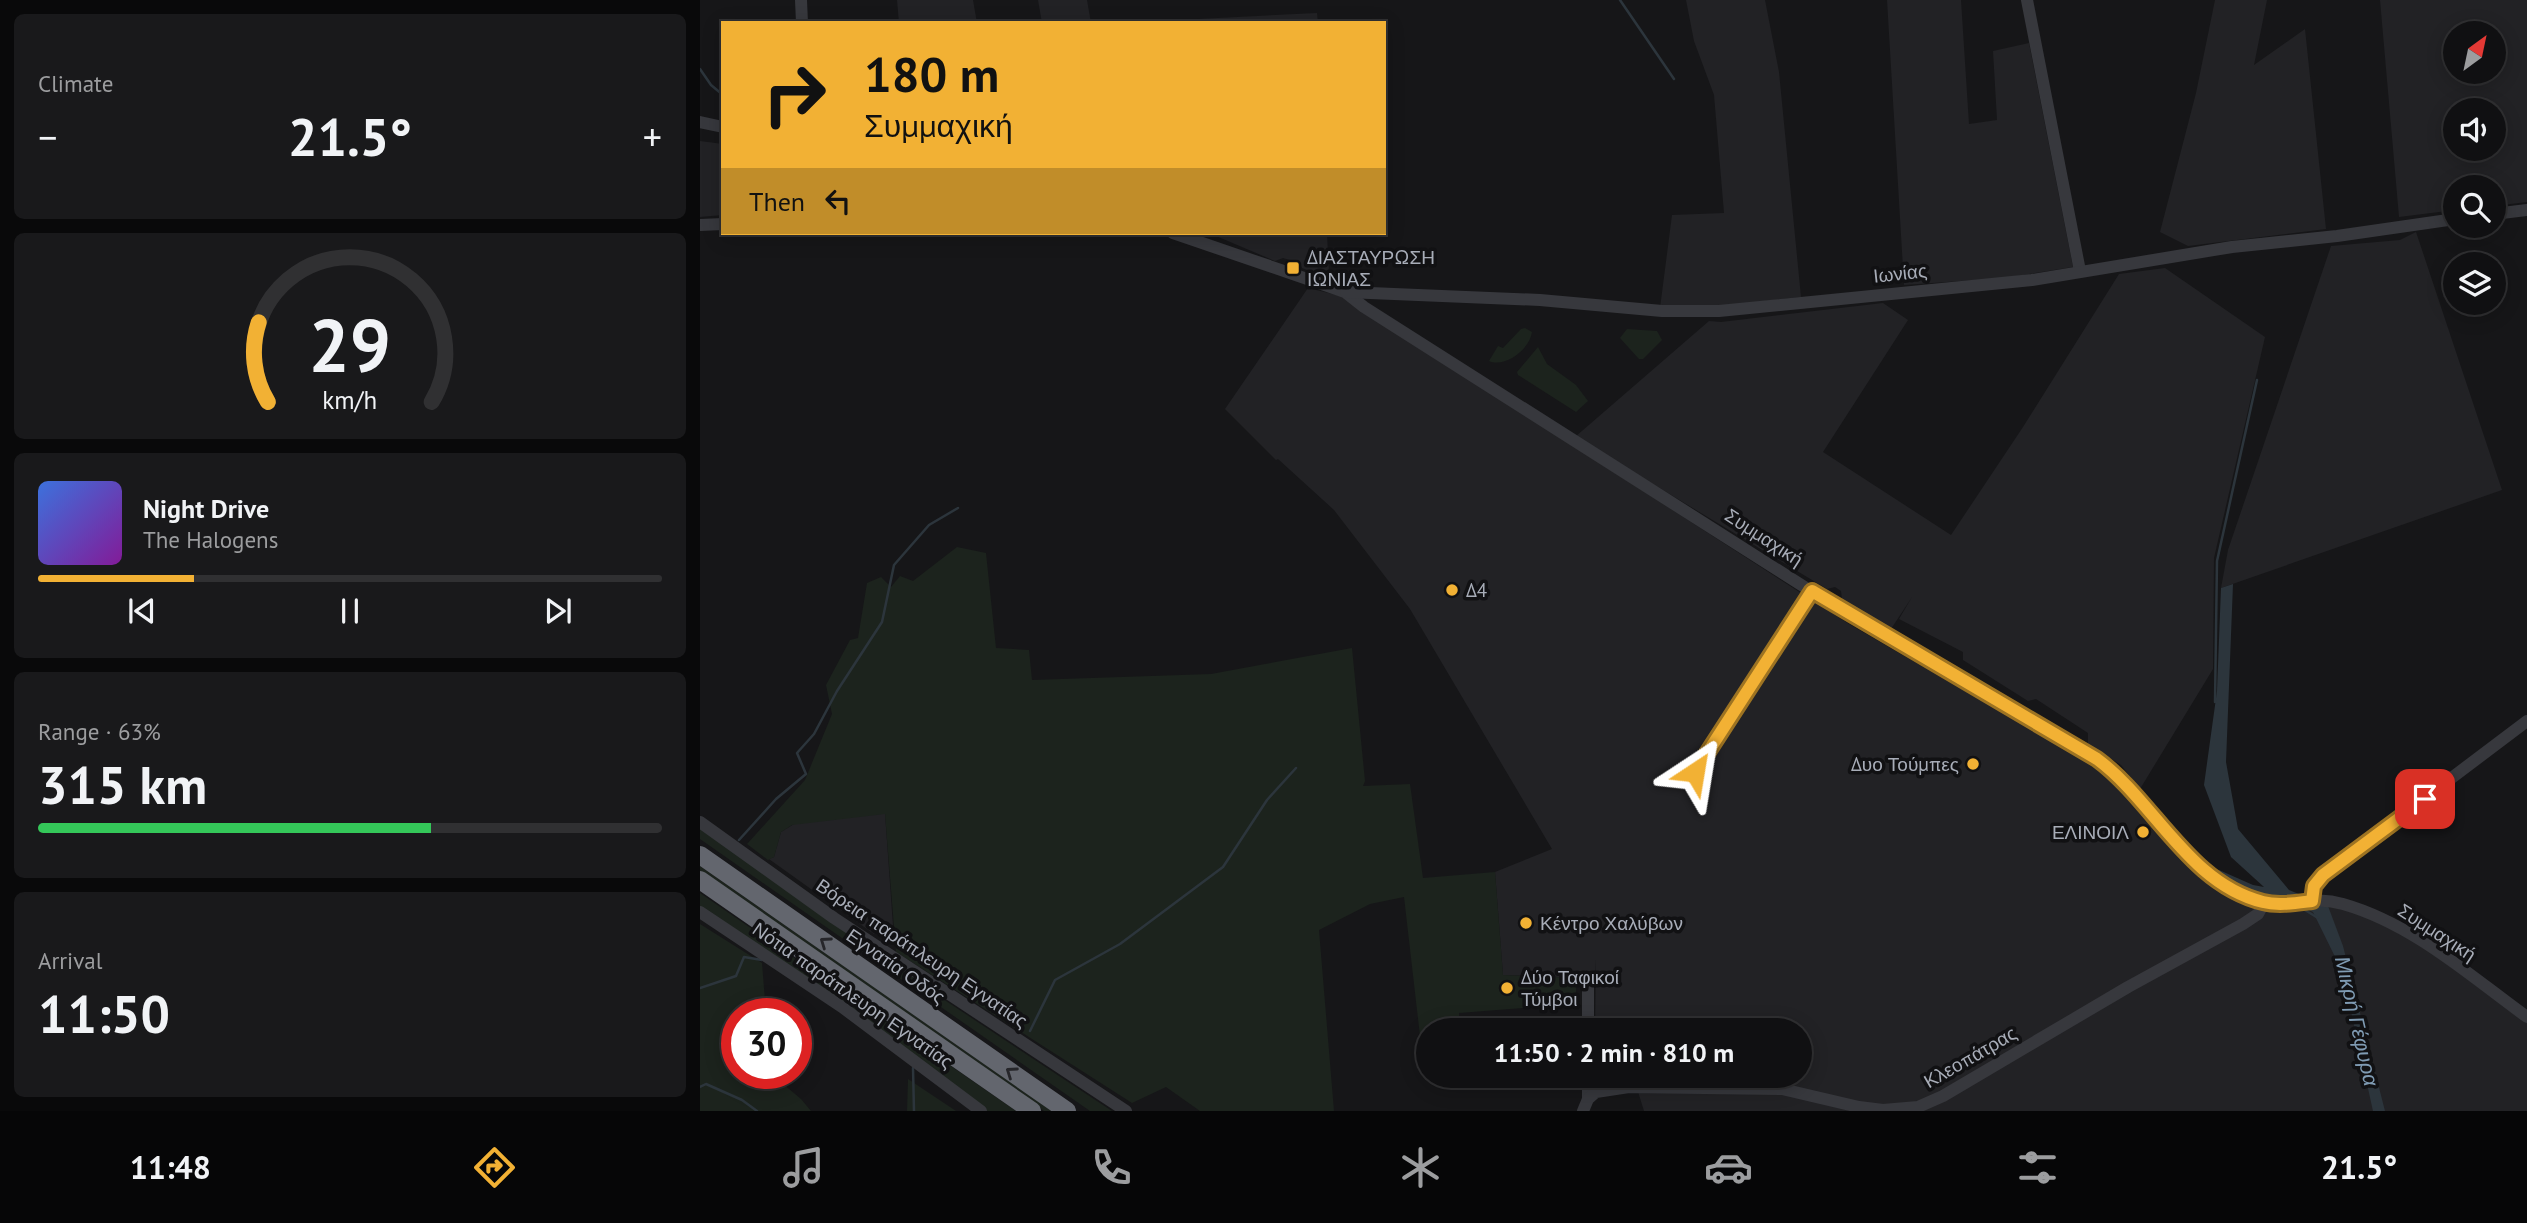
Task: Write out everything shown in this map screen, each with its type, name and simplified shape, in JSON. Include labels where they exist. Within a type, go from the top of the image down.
[{"type":"highway","name":"Εγνατία Οδός","points":[[700,855],[1068,1111]]},
{"type":"highway","points":[[700,880],[1032,1111]]},
{"type":"street","points":[[801,0],[802,21]]},
{"type":"street","points":[[2027,0],[2080,271]]},
{"type":"street","points":[[700,122],[721,127]]},
{"type":"street","points":[[2506,213],[2527,210]]},
{"type":"street","name":"Ιωνίας","points":[[1345,292],[1579,302],[1662,311],[1719,310],[2032,279],[2232,247],[2443,221]]},
{"type":"street","points":[[700,225],[721,224]]},
{"type":"street","name":"Συμμαχική","points":[[1178,235],[1345,292],[1364,307],[1812,591],[2097,759],[2126,784],[2188,854],[2234,891],[2264,903],[2312,901],[2343,904],[2403,929],[2527,1017]]},
{"type":"street","points":[[1364,307],[1371,293]]},
{"type":"street","points":[[1695,772],[1812,591]]},
{"type":"street","points":[[2312,901],[2314,886],[2323,875],[2527,721]]},
{"type":"street","name":"Βόρεια παράπλευρη Εγνατίας","points":[[700,822],[834,918],[1126,1111]]},
{"type":"street","name":"Κλεοπάτρας","points":[[1588,1098],[1598,1091],[1618,1088],[1763,1088],[1789,1090],[1872,1109],[1902,1110],[1918,1107],[1942,1096],[2128,987],[2244,924],[2260,912],[2264,903]]},
{"type":"street","name":"Νότια παράπλευρη Εγνατίας","points":[[700,912],[842,1007],[981,1111]]},
{"type":"street","points":[[1588,978],[1588,1018]]},
{"type":"street","points":[[1583,1111],[1588,1098],[1588,1088]]},
{"type":"shaded area","points":[[897,0],[973,0],[977,21],[899,21]]},
{"type":"shaded area","points":[[1038,0],[1087,0],[1091,21],[1042,21]]},
{"type":"shaded area","points":[[1686,0],[1765,0],[1779,72],[1801,297],[1730,305],[1660,308],[1672,215],[1724,213],[1714,95],[1694,41]]},
{"type":"shaded area","points":[[1887,0],[1961,0],[1969,124],[1997,120],[1993,51],[2029,43],[2073,267],[2004,278],[1904,285]]},
{"type":"shaded area","points":[[2215,0],[2267,0],[2254,65],[2305,29],[2326,229],[2188,246],[2160,232],[2196,93]]},
{"type":"shaded area","points":[[2380,0],[2527,0],[2527,202],[2506,205],[2506,175],[2443,175],[2443,212],[2399,217]]},
{"type":"shaded area","points":[[1317,13],[1318,21],[1158,21]]},
{"type":"shaded area","points":[[700,141],[721,144],[721,215],[700,217]]},
{"type":"shaded area","points":[[2416,232],[2502,490],[2221,588],[2228,550],[2331,246],[2400,240]]},
{"type":"shaded area","points":[[1214,235],[1327,235],[1329,274],[1323,276],[1302,268],[1300,263],[1283,258],[1275,261]]},
{"type":"shaded area","points":[[2165,268],[2265,337],[2214,558],[2213,669],[2140,789],[2121,765],[2088,744],[2088,733],[2036,699],[2028,701],[1963,660],[1963,652],[1899,619],[1912,597],[1891,629],[1842,599],[1841,591],[1835,587],[1827,589],[1575,437],[1709,321],[1721,322],[1883,303],[1908,320],[1823,452],[1951,535],[2119,274]]},
{"type":"shaded area","points":[[1308,288],[1341,296],[1849,624],[2086,761],[2115,783],[2187,865],[2239,901],[2265,909],[2321,905],[2342,908],[2395,929],[2413,940],[2527,1022],[2527,1111],[1644,1111],[1637,1088],[1812,1088],[1812,1018],[1595,1018],[1596,959],[1595,978],[1503,975],[1495,872],[1552,849],[1410,609],[1334,510],[1276,460],[1225,409]]},
{"type":"shaded area","points":[[1525,328],[1532,332],[1527,345],[1516,356],[1502,362],[1489,361],[1498,346],[1503,348]]},
{"type":"shaded area","points":[[1627,329],[1657,331],[1662,340],[1643,359],[1639,359],[1620,338]]},
{"type":"shaded area","points":[[1538,347],[1547,364],[1576,385],[1588,401],[1576,412],[1518,375],[1517,372]]},
{"type":"shaded area","points":[[957,547],[986,553],[996,648],[1029,650],[1032,680],[1211,674],[1352,648],[1365,781],[1363,786],[1410,784],[1423,878],[1495,872],[1503,975],[1577,978],[1575,1004],[1459,1013],[1459,1018],[1418,1018],[1404,897],[1370,904],[1319,930],[1334,1111],[1200,1111],[1166,1087],[1132,1103],[896,952],[885,814],[792,825],[781,832],[774,857],[768,860],[747,844],[805,780],[832,714],[826,685],[850,640],[858,638],[867,583],[881,577],[891,587],[900,576],[913,581]]},
{"type":"shaded area","points":[[885,813],[893,926],[882,922],[874,934],[769,859],[774,857],[781,832],[794,824]]},
{"type":"shaded area","points":[[700,826],[946,1001],[1112,1111],[1090,1111],[700,839]]},
{"type":"shaded area","points":[[700,866],[1052,1111],[1044,1111],[700,872]]},
{"type":"shaded area","points":[[700,893],[1016,1111],[987,1111],[700,909]]},
{"type":"shaded area","points":[[700,924],[762,963],[765,998],[721,998],[721,1089],[789,1089],[811,1111],[700,1111]]},
{"type":"shaded area","points":[[908,1079],[956,1111],[907,1111]]},
{"type":"water","points":[[2233,584],[2226,762],[2238,829],[2289,890],[2328,906],[2343,946],[2385,1111],[2373,1111],[2342,971],[2313,912],[2280,895],[2272,897],[2248,892],[2219,875],[2219,870],[2264,887],[2231,857],[2204,785],[2217,691],[2221,588]]},
{"type":"waterway","points":[[1620,0],[1674,79]]},
{"type":"waterway","points":[[700,69],[711,85],[721,93]]},
{"type":"waterway","points":[[2215,702],[2217,561],[2257,380]]},
{"type":"waterway","points":[[739,840],[776,799],[806,774],[797,753],[814,734],[837,691],[882,622],[894,565],[929,525],[958,508]]},
{"type":"waterway","points":[[1030,1031],[1055,980],[1120,944],[1223,867],[1267,800],[1296,768]]},
{"type":"waterway","name":"Μικρή Γέφυρα","points":[[2300,907],[2318,918]]},
{"type":"waterway","points":[[700,988],[736,976],[744,957],[762,960]]},
{"type":"waterway","points":[[913,1068],[914,1111]]},
{"type":"waterway","points":[[700,1087],[706,1084],[742,1100],[757,1111]]},
{"type":"place","name":"ΔΙΑΣΤΑΥΡΩΣΗ ΙΩΝΙΑΣ","points":[[1293,268]]},
{"type":"place","name":"Δ4","points":[[1452,590]]},
{"type":"place","name":"Δυο Τούμπες","points":[[1973,764]]},
{"type":"place","name":"ΕΛΙΝΟΙΛ","points":[[2143,832]]},
{"type":"place","name":"Κέντρο Χαλύβων","points":[[1526,923]]},
{"type":"place","name":"Δύο Ταφικοί Τύμβοι","points":[[1507,988]]},
{"type":"route","points":[[1695,772],[1812,591],[2097,759],[2143,801],[2172,837],[2213,876],[2234,891],[2264,903],[2312,901],[2314,886],[2323,875],[2425,799]]}]
